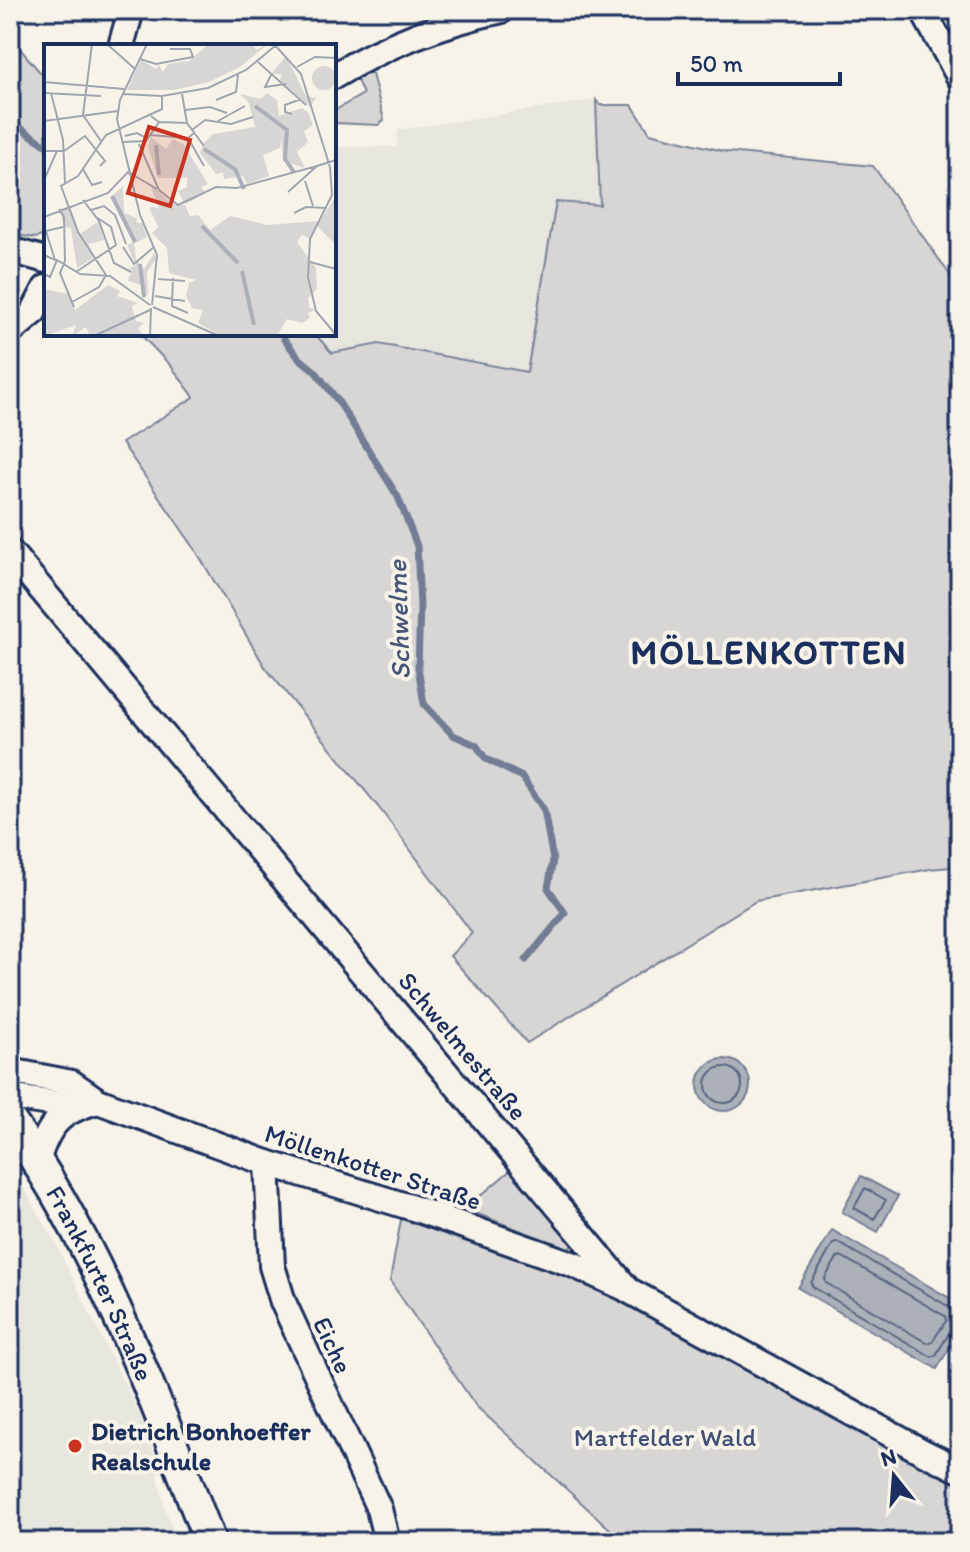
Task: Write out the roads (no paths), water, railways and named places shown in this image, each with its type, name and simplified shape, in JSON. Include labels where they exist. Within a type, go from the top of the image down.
[{"type":"main road","name":"Frankfurter Straße","points":[[12,1108],[122,1326],[210,1542]]},
{"type":"street","points":[[122,44],[131,10]]},
{"type":"street","points":[[336,75],[402,40],[456,20],[502,10]]},
{"type":"street","points":[[925,10],[960,78]]},
{"type":"street","points":[[10,250],[44,259]]},
{"type":"street","points":[[10,332],[33,313],[44,292]]},
{"type":"street","name":"Schwelmestraße","points":[[10,552],[628,1290],[960,1470]]},
{"type":"street","name":"Möllenkotter Straße","points":[[10,1071],[72,1083],[87,1104]]},
{"type":"street","points":[[12,1108],[23,1085],[37,1076]]},
{"type":"street","points":[[37,1162],[44,1138],[59,1117],[87,1104]]},
{"type":"street","name":"Möllenkotter Straße","points":[[12,1108],[87,1104],[400,1203],[558,1258],[628,1290]]},
{"type":"street","name":"Eiche","points":[[267,1163],[272,1266],[283,1302],[379,1509],[387,1542]]},
{"type":"water","points":[[724,1059],[742,1067],[750,1085],[742,1103],[724,1111],[706,1103],[698,1085],[706,1067]]},
{"type":"water","points":[[861,1176],[898,1196],[878,1232],[842,1212]]},
{"type":"water","points":[[832,1230],[960,1304],[960,1330],[937,1369],[798,1288]]},
{"type":"waterway","name":"Schwelme","points":[[10,121],[44,144]]},
{"type":"waterway","name":"Schwelme","points":[[284,339],[338,401],[398,497],[417,546],[420,606],[418,667],[424,704],[453,735],[476,745],[486,759],[522,777],[544,810],[553,860],[548,888],[565,913],[526,960]]},
{"type":"place","name":"Dietrich Bonhoeffer Realschule","points":[[75,1446]]},
{"type":"district","name":"MÖLLENKOTTEN","points":[[769,652]]},
{"type":"park label","name":"Martfelder Wald","points":[[665,1437]]}]
